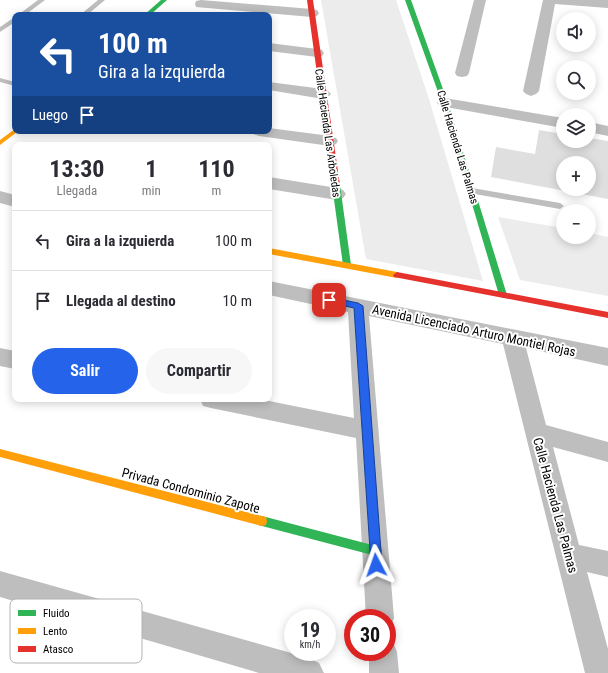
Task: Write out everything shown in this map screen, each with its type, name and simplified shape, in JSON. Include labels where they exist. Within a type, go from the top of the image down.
[{"type":"street","points":[[150,12],[164,0]]},
{"type":"street","points":[[159,12],[173,0]]},
{"type":"street","name":"Calle Hacienda Las Palmas","points":[[408,0],[445,102],[503,295]]},
{"type":"street","points":[[462,74],[480,0]]},
{"type":"street","points":[[531,91],[549,0]]},
{"type":"street","points":[[556,0],[608,4]]},
{"type":"street","points":[[201,4],[311,7]]},
{"type":"street","name":"Calle Hacienda Las Arboledas","points":[[311,7],[347,266]]},
{"type":"street","points":[[272,47],[317,53]]},
{"type":"street","points":[[272,86],[323,94]]},
{"type":"street","points":[[445,102],[556,122]]},
{"type":"street","points":[[596,128],[608,130]]},
{"type":"street","points":[[0,143],[12,133]]},
{"type":"street","points":[[272,133],[330,141]]},
{"type":"street","points":[[272,183],[337,194]]},
{"type":"street","points":[[0,197],[12,200]]},
{"type":"street","points":[[272,252],[608,315]]},
{"type":"street","name":"Avenida Licenciado Arturo Montiel Rojas","points":[[272,289],[608,357]]},
{"type":"street","points":[[358,306],[379,609]]},
{"type":"street","name":"Calle Hacienda Las Palmas","points":[[512,337],[600,673]]},
{"type":"street","points":[[0,358],[12,360]]},
{"type":"street","points":[[226,402],[367,430]]},
{"type":"street","points":[[537,432],[608,452]]},
{"type":"street","name":"Privada Condominio Zapote","points":[[0,453],[376,551]]},
{"type":"street","points":[[569,554],[608,564]]},
{"type":"street","points":[[0,584],[52,599]]},
{"type":"street","points":[[142,625],[309,673]]},
{"type":"street","points":[[383,661],[384,673]]},
{"type":"lane","points":[[25,12],[42,0]]},
{"type":"lane","points":[[87,12],[102,0]]},
{"type":"lane","points":[[0,30],[12,21]]},
{"type":"lane","points":[[0,80],[12,83]]},
{"type":"lane","points":[[472,191],[556,205]]},
{"type":"shaded area","points":[[321,0],[396,0],[429,99],[483,281],[366,259]]},
{"type":"shaded area","points":[[498,217],[556,227],[556,244],[596,244],[596,234],[608,237],[608,296],[520,280]]},
{"type":"building","points":[[539,130],[556,133],[556,148],[596,148],[596,139],[608,141],[608,199],[592,196],[596,196],[596,156],[556,156],[556,189],[491,177],[496,147],[535,154]]},
{"type":"traffic: fast","points":[[150,12],[164,0]]},
{"type":"traffic: fast","points":[[408,0],[445,103],[503,295]]},
{"type":"traffic: fast","points":[[336,185],[347,265]]},
{"type":"traffic: fast","points":[[262,521],[376,551]]},
{"type":"traffic: slow","points":[[0,143],[12,133]]},
{"type":"traffic: slow","points":[[272,252],[397,275]]},
{"type":"traffic: slow","points":[[0,453],[262,521]]},
{"type":"traffic: jam","points":[[310,0],[336,185]]},
{"type":"traffic: jam","points":[[397,275],[608,315]]},
{"type":"route","points":[[329,300],[358,306],[376,565]]}]
